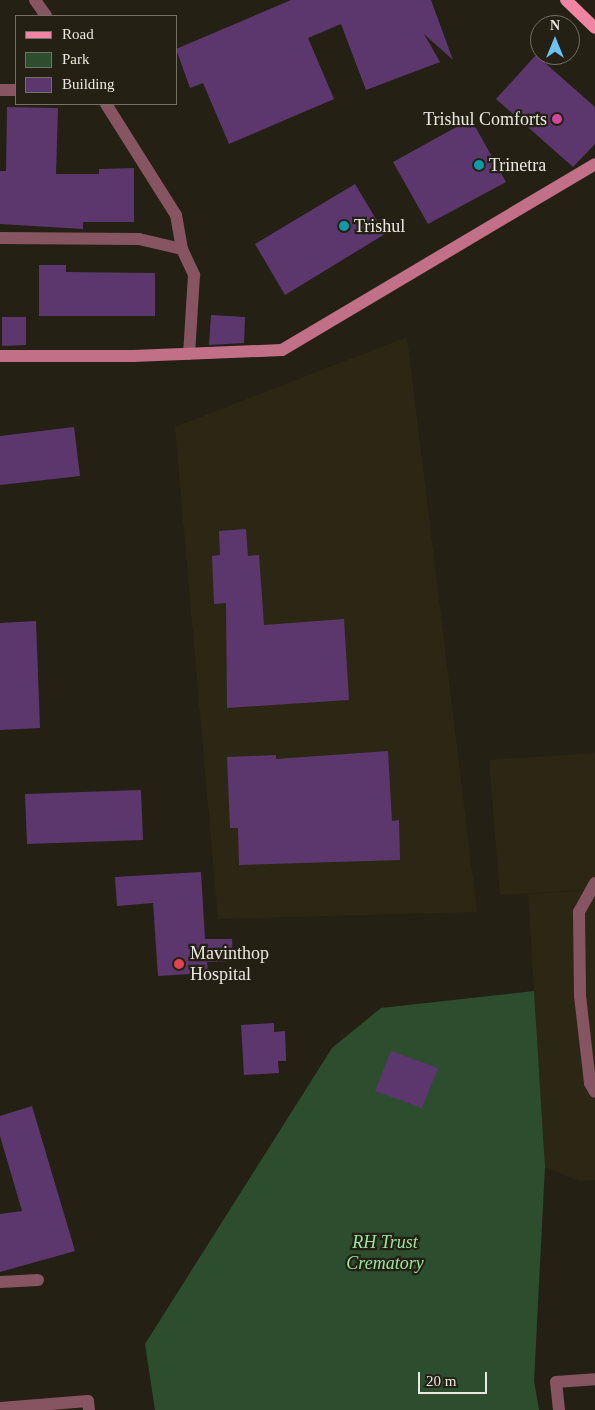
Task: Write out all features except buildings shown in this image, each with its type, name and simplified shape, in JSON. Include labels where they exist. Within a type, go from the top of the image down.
[{"type":"main road","points":[[566,0],[595,28]]},
{"type":"street","points":[[35,0],[45,15]]},
{"type":"street","points":[[0,90],[15,90]]},
{"type":"street","points":[[107,105],[176,215],[182,249],[194,275],[189,354]]},
{"type":"street","points":[[0,356],[189,354],[282,350],[595,164]]},
{"type":"street","points":[[0,238],[139,239],[182,249]]},
{"type":"street","points":[[595,883],[579,912],[580,996],[590,1083],[595,1092]]},
{"type":"street","points":[[0,1282],[38,1280]]},
{"type":"street","points":[[559,1410],[556,1382],[595,1379]]},
{"type":"street","points":[[0,1408],[88,1401],[89,1410]]},
{"type":"shaded area","points":[[407,337],[477,912],[218,919],[175,427]]},
{"type":"shaded area","points":[[595,753],[595,889],[500,895],[489,760]]},
{"type":"shaded area","points":[[595,890],[595,1180],[580,1181],[545,1167],[528,894]]},
{"type":"green space","name":"RH Trust Crematory","points":[[534,991],[545,1167],[534,1381],[539,1410],[155,1410],[145,1344],[332,1048],[381,1008]]},
{"type":"place","name":"Trishul Comforts","points":[[557,119]]},
{"type":"place","name":"Trinetra","points":[[479,165]]},
{"type":"place","name":"Trishul","points":[[344,226]]},
{"type":"place","name":"Mavinthop Hospital","points":[[179,964]]}]
